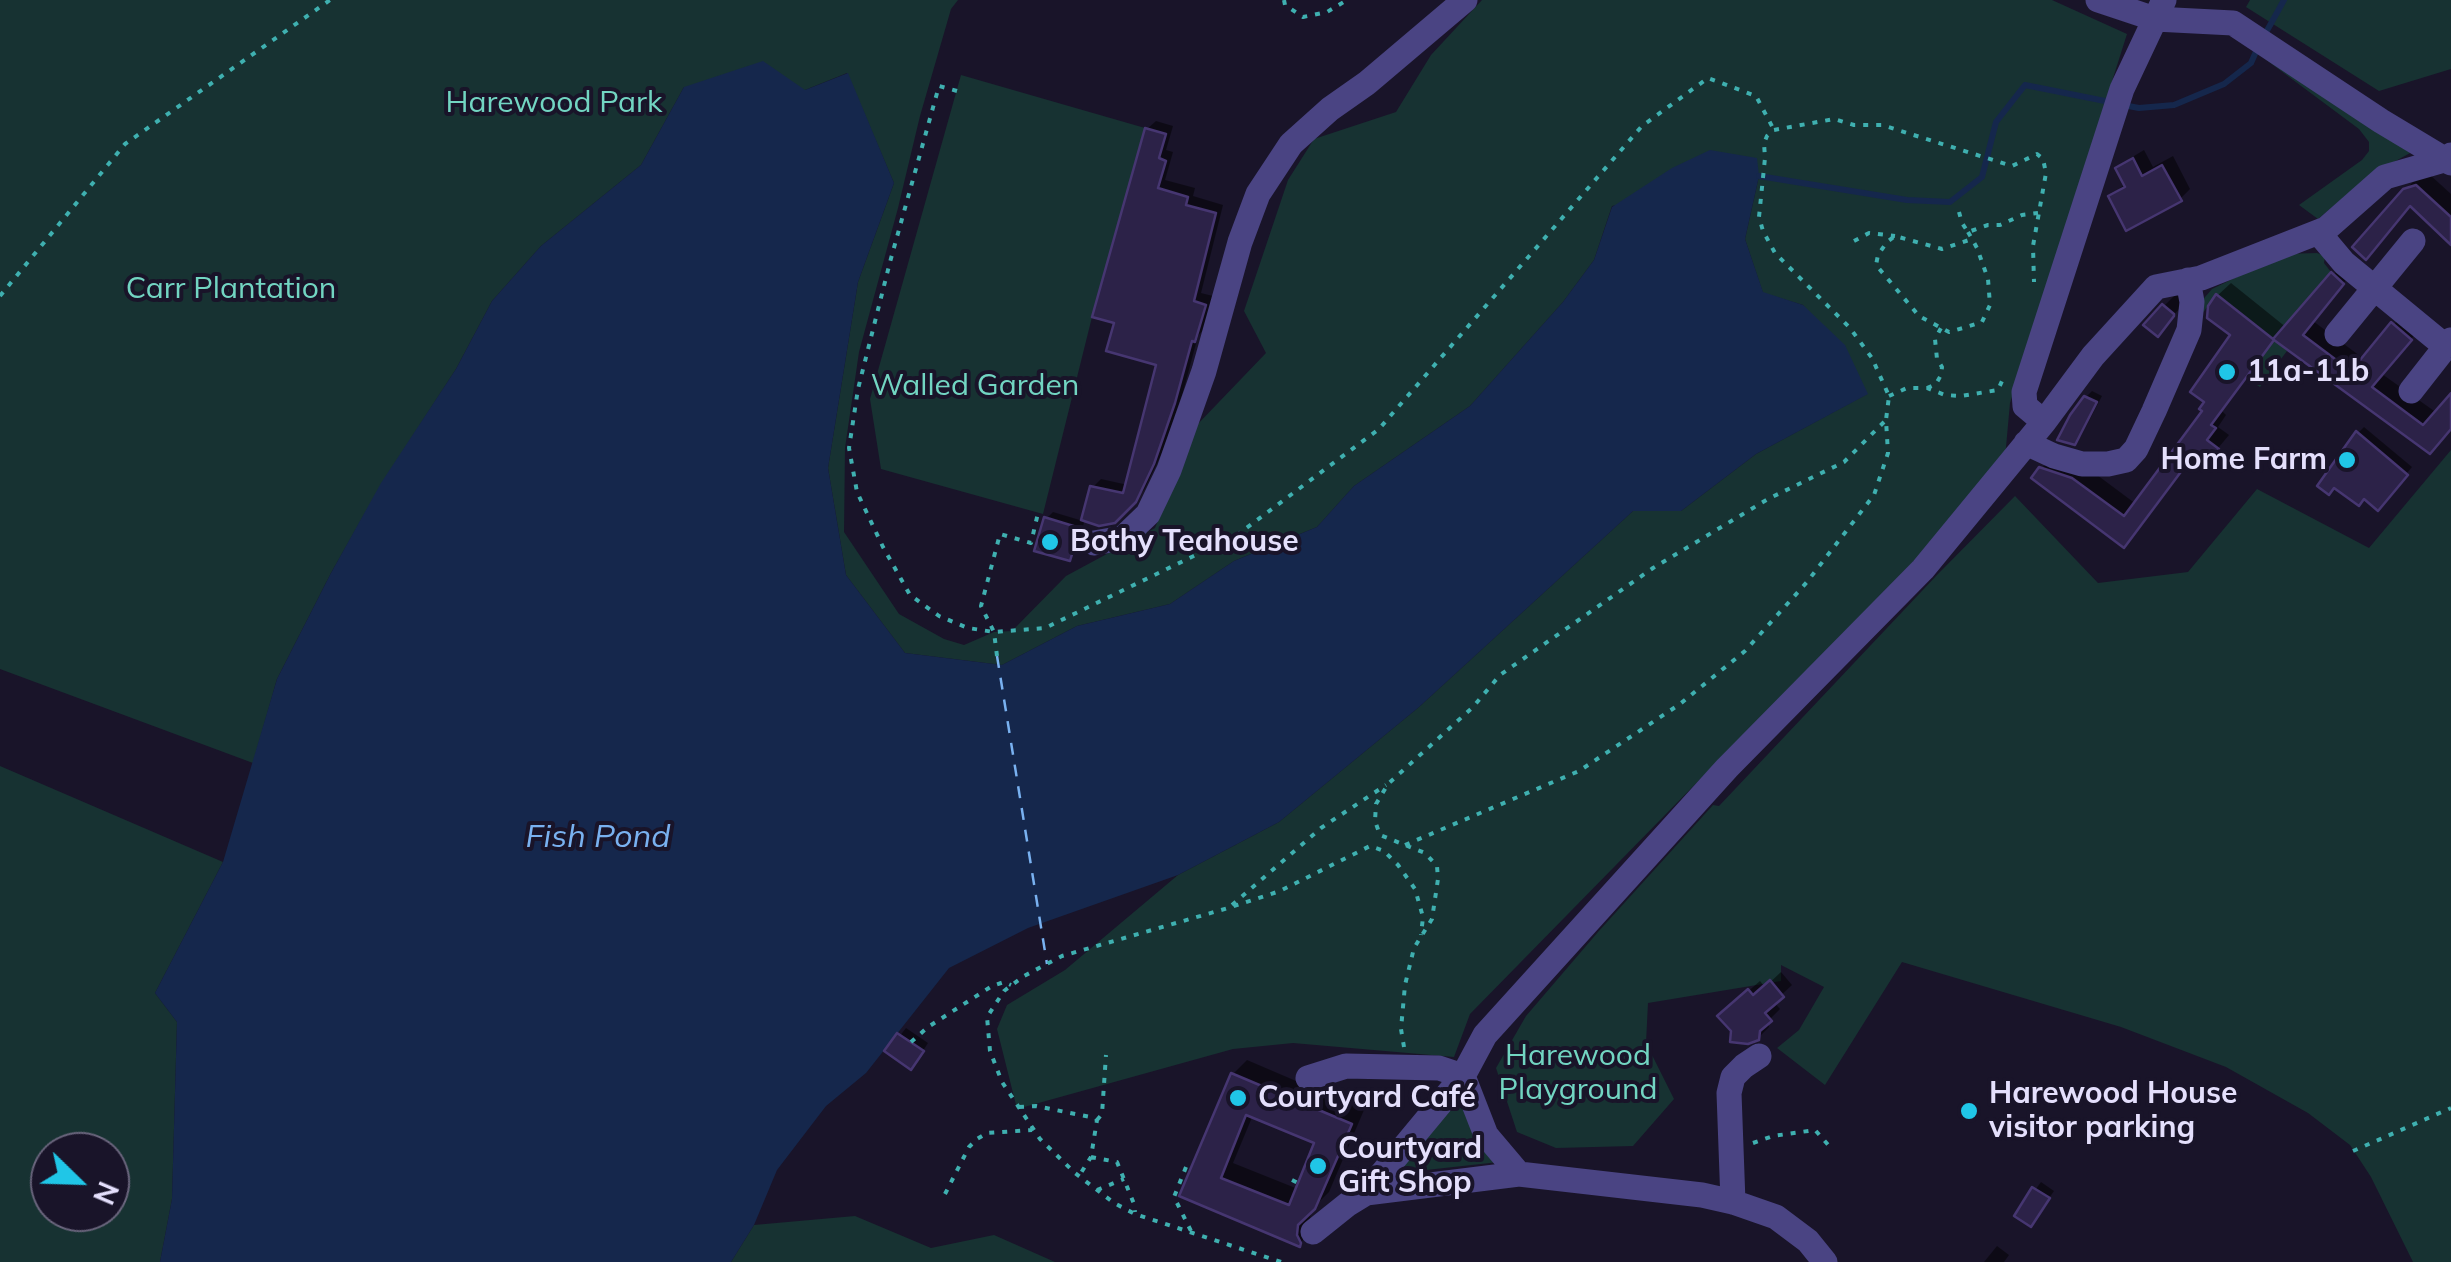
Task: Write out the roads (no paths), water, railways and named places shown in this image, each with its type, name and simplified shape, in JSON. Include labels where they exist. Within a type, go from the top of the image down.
[{"type":"lane","points":[[1094,543],[1123,538],[1148,514],[1169,470],[1204,371],[1240,242],[1258,194],[1291,144],[1465,0]]},
{"type":"lane","points":[[2098,0],[2233,23],[2449,159]]},
{"type":"lane","points":[[2044,422],[2025,406],[2024,392],[2122,88],[2159,10]]},
{"type":"lane","points":[[1314,1232],[1366,1194],[1463,1076],[1485,1034],[1727,768],[1923,569],[2093,356],[2156,287],[2202,278],[2326,229],[2386,177],[2449,159]]},
{"type":"lane","points":[[2318,232],[2344,263],[2448,343],[2411,391]]},
{"type":"lane","points":[[2337,334],[2413,241]]},
{"type":"lane","points":[[2026,443],[2082,464],[2126,460],[2136,449],[2189,330],[2192,302],[2188,280]]},
{"type":"lane","points":[[1733,1202],[1729,1092],[1733,1077],[1759,1056]]},
{"type":"lane","points":[[1308,1078],[1346,1066],[1438,1068],[1463,1076]]},
{"type":"lane","points":[[1463,1076],[1486,1135],[1519,1174]]},
{"type":"lane","points":[[1366,1194],[1519,1174],[1702,1194],[1776,1217],[1808,1241],[1825,1262]]},
{"type":"water","name":"Fish Pond","points":[[763,61],[805,90],[848,73],[894,183],[858,282],[828,468],[846,575],[905,653],[1002,665],[1077,626],[1170,604],[1234,561],[1317,527],[1354,486],[1470,406],[1563,302],[1594,260],[1612,207],[1672,168],[1710,150],[1757,158],[1759,176],[1745,239],[1763,292],[1803,305],[1845,345],[1868,394],[1756,454],[1681,511],[1633,511],[1419,707],[1279,822],[1178,875],[1028,928],[949,968],[866,1073],[826,1106],[777,1170],[754,1225],[731,1262],[160,1262],[172,1199],[177,1022],[155,993],[223,862],[277,679],[381,483],[456,369],[492,301],[541,246],[641,165],[684,87]]},
{"type":"waterway","points":[[2264,36],[2284,0]]},
{"type":"waterway","points":[[2123,105],[2174,105],[2224,84],[2251,63],[2258,47]]},
{"type":"waterway","points":[[1759,176],[1907,200],[1950,202],[1982,177],[1996,122],[2025,85],[2110,102]]},
{"type":"place","name":"11a-11b","points":[[2227,372]]},
{"type":"place","name":"Home Farm","points":[[2347,460]]},
{"type":"place","name":"Bothy Teahouse","points":[[1050,542]]},
{"type":"place","name":"Courtyard Café","points":[[1238,1098]]},
{"type":"place","name":"Harewood House visitor parking","points":[[1969,1111]]},
{"type":"place","name":"Courtyard Gift Shop","points":[[1318,1166]]},
{"type":"park label","name":"Harewood Park","points":[[554,103]]},
{"type":"park label","name":"Carr Plantation","points":[[231,289]]},
{"type":"park label","name":"Walled Garden","points":[[975,386]]},
{"type":"park label","name":"Harewood Playground","points":[[1578,1073]]}]
